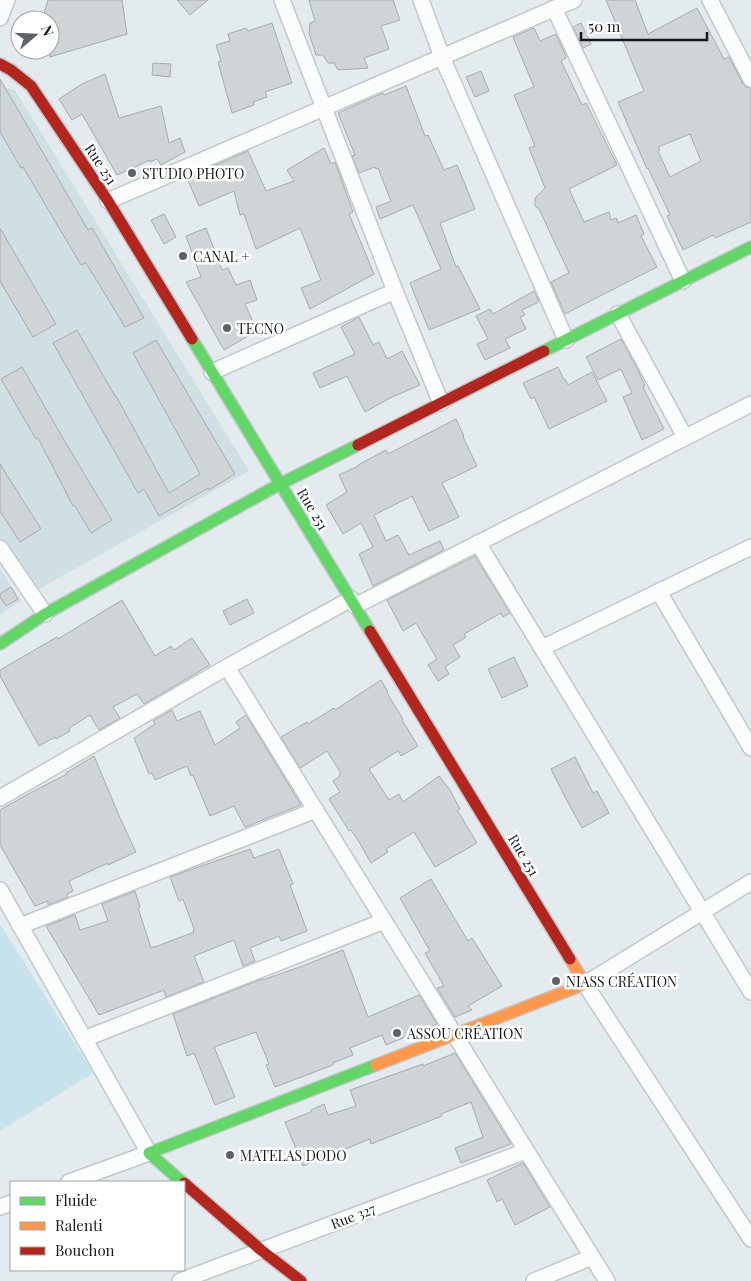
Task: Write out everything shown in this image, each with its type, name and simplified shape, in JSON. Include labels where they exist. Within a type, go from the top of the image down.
[{"type":"main road","name":"Rue 251","points":[[0,64],[12,70],[31,86],[108,201],[585,984]]},
{"type":"main road","points":[[0,644],[45,614],[280,484],[751,247]]},
{"type":"main road","points":[[181,1181],[149,1153],[585,984]]},
{"type":"main road","points":[[185,1185],[301,1281]]},
{"type":"street","points":[[0,18],[7,0]]},
{"type":"street","points":[[282,0],[441,403]]},
{"type":"street","points":[[421,0],[442,57],[566,340]]},
{"type":"street","points":[[108,201],[574,0]]},
{"type":"street","points":[[710,0],[751,79]]},
{"type":"street","points":[[554,8],[683,281]]},
{"type":"street","points":[[212,372],[395,290]]},
{"type":"street","points":[[618,314],[685,438]]},
{"type":"street","points":[[0,798],[227,666],[353,602],[478,543],[751,404]]},
{"type":"street","points":[[478,543],[751,992]]},
{"type":"street","points":[[542,648],[751,547]]},
{"type":"street","points":[[0,548],[45,614]]},
{"type":"street","points":[[659,592],[751,748]]},
{"type":"street","points":[[227,666],[607,1281]]},
{"type":"street","points":[[20,926],[316,810]]},
{"type":"street","points":[[751,882],[585,984],[751,1239]]},
{"type":"street","points":[[0,890],[149,1153],[71,1181]]},
{"type":"street","points":[[84,1039],[384,921]]},
{"type":"street","name":"Rue 327","points":[[180,1281],[526,1151]]},
{"type":"street","points":[[534,1281],[592,1257]]},
{"type":"shaded area","points":[[0,87],[15,90],[249,471],[34,592],[0,539]]},
{"type":"shaded area","points":[[0,569],[21,601],[0,615]]},
{"type":"shaded area","points":[[0,924],[93,1073],[0,1131]]},
{"type":"building","points":[[48,0],[122,0],[127,34],[60,54],[60,10],[45,10]]},
{"type":"building","points":[[177,0],[208,0],[190,15]]},
{"type":"building","points":[[309,0],[393,0],[400,20],[381,26],[389,49],[364,58],[368,68],[338,70],[334,63],[328,63],[323,55],[316,55],[309,33],[310,23],[315,21]]},
{"type":"building","points":[[606,0],[635,0],[648,34],[697,8],[724,59],[729,57],[743,84],[751,88],[751,222],[715,238],[713,235],[683,250],[667,216],[670,215],[647,169],[618,102],[644,91]],"holes":[[[690,134],[701,161],[670,177],[658,147]]]},
{"type":"building","points":[[272,23],[292,83],[265,92],[267,97],[253,102],[254,105],[232,113],[218,62],[221,61],[216,45],[230,41],[228,34],[246,28],[248,31]]},
{"type":"building","points":[[581,23],[591,44],[583,48],[573,27]]},
{"type":"building","points":[[534,28],[540,41],[556,34],[566,56],[561,61],[582,105],[586,103],[617,165],[569,189],[584,222],[609,212],[611,220],[616,218],[618,223],[636,215],[644,234],[641,236],[657,267],[565,314],[551,282],[569,273],[539,209],[535,206],[535,198],[545,188],[529,148],[535,146],[514,95],[534,87],[513,37]]},
{"type":"building","points":[[153,63],[171,64],[170,77],[152,75]]},
{"type":"building","points":[[481,71],[489,91],[475,97],[466,77]]},
{"type":"building","points":[[105,74],[119,118],[161,106],[169,143],[180,138],[185,152],[161,165],[157,159],[150,162],[150,160],[117,175],[82,114],[72,120],[59,99],[82,84]]},
{"type":"building","points":[[0,79],[88,230],[92,228],[144,318],[125,327],[86,263],[81,265],[23,167],[21,168],[0,132]]},
{"type":"building","points":[[406,86],[425,136],[428,135],[444,170],[457,165],[475,209],[440,223],[456,267],[458,266],[480,309],[429,330],[410,283],[441,269],[413,205],[380,219],[376,207],[391,201],[378,168],[376,169],[375,167],[359,173],[352,156],[355,155],[338,113],[383,93],[384,95]]},
{"type":"building","points":[[324,148],[331,164],[335,162],[353,212],[349,214],[374,274],[310,309],[301,288],[321,280],[300,228],[256,249],[244,214],[240,215],[234,191],[199,206],[187,178],[248,151],[266,191],[294,181],[287,170]]},
{"type":"building","points":[[164,214],[176,237],[164,244],[151,220]]},
{"type":"building","points":[[0,228],[56,324],[33,337],[0,281]]},
{"type":"building","points":[[206,228],[222,270],[228,268],[236,285],[250,280],[257,300],[245,304],[257,331],[224,350],[186,282],[201,277],[186,236]]},
{"type":"building","points":[[534,291],[539,302],[522,310],[525,315],[520,317],[526,329],[505,339],[510,348],[485,360],[477,344],[488,339],[476,316],[490,309],[493,314]]},
{"type":"building","points":[[359,317],[373,345],[379,342],[387,359],[402,351],[420,385],[390,398],[365,412],[347,376],[320,388],[313,373],[355,354],[341,327]]},
{"type":"building","points":[[77,330],[116,396],[169,493],[200,474],[133,353],[156,340],[235,474],[159,516],[144,489],[138,493],[53,343]]},
{"type":"building","points":[[621,339],[638,370],[645,386],[643,387],[664,429],[642,440],[623,397],[632,393],[621,369],[598,380],[586,357]]},
{"type":"building","points":[[22,367],[112,520],[91,533],[75,506],[73,506],[38,438],[36,439],[1,379]]},
{"type":"building","points":[[558,367],[568,385],[592,372],[607,401],[549,429],[534,397],[531,399],[523,383]]},
{"type":"building","points":[[456,419],[477,466],[442,483],[459,517],[429,531],[412,496],[374,515],[386,541],[398,535],[409,555],[440,541],[444,550],[373,586],[359,554],[373,547],[361,523],[343,534],[326,505],[347,492],[339,475],[386,450],[388,454]]},
{"type":"building","points":[[0,464],[41,529],[20,542],[0,511]]},
{"type":"building","points":[[475,556],[510,613],[503,617],[501,613],[464,634],[466,637],[453,645],[460,657],[445,667],[449,674],[438,681],[428,665],[437,659],[416,623],[403,631],[387,600]]},
{"type":"building","points":[[11,587],[18,599],[6,606],[0,594]]},
{"type":"building","points":[[247,599],[254,613],[230,625],[223,611]]},
{"type":"building","points":[[122,600],[155,656],[171,646],[174,650],[192,638],[210,665],[144,704],[137,694],[113,707],[120,718],[99,730],[90,715],[69,728],[70,731],[39,746],[0,676],[0,670],[57,637],[58,639]]},
{"type":"building","points":[[514,657],[528,686],[502,698],[488,669]]},
{"type":"building","points":[[381,680],[418,746],[401,756],[398,751],[369,769],[389,800],[399,794],[403,802],[439,776],[450,790],[460,809],[457,811],[477,843],[435,867],[414,832],[386,849],[388,852],[371,863],[329,799],[340,792],[333,781],[341,773],[327,751],[300,768],[281,737],[307,722],[308,724],[334,708],[335,710]]},
{"type":"building","points":[[172,710],[177,721],[200,711],[215,745],[240,728],[236,722],[246,715],[301,805],[245,827],[234,806],[210,816],[193,775],[191,776],[187,766],[155,780],[152,773],[149,774],[134,738],[155,724],[153,721]]},
{"type":"building","points":[[94,756],[136,852],[69,881],[73,891],[67,894],[68,897],[48,905],[48,901],[35,906],[0,845],[0,810],[67,774]]},
{"type":"building","points":[[575,757],[593,793],[597,791],[609,813],[582,828],[551,769]]},
{"type":"building","points":[[250,849],[254,858],[279,849],[293,884],[290,885],[307,931],[281,941],[279,936],[250,948],[255,961],[243,966],[234,940],[194,956],[204,982],[166,997],[164,990],[99,1015],[46,926],[75,915],[80,930],[108,921],[102,904],[135,891],[140,907],[138,908],[151,948],[155,947],[194,932],[183,899],[179,901],[170,877]]},
{"type":"building","points":[[431,879],[468,941],[472,938],[502,986],[468,1006],[472,1010],[455,1017],[437,988],[444,986],[425,953],[430,951],[400,898]]},
{"type":"building","points":[[343,950],[368,1017],[419,995],[437,1024],[386,1045],[382,1035],[350,1048],[353,1055],[333,1063],[333,1065],[275,1087],[266,1065],[269,1064],[256,1032],[214,1047],[235,1097],[215,1105],[194,1053],[187,1056],[173,1014]]},
{"type":"building","points":[[455,1053],[511,1144],[461,1163],[455,1148],[483,1137],[471,1102],[441,1114],[442,1116],[371,1144],[370,1139],[303,1166],[285,1122],[311,1112],[311,1110],[324,1104],[328,1115],[356,1106],[350,1090],[423,1064],[423,1066]]},
{"type":"building","points":[[523,1163],[550,1207],[515,1225],[502,1199],[497,1202],[487,1180]]},
{"type":"traffic: fast","points":[[544,351],[751,247]]},
{"type":"traffic: fast","points":[[192,339],[370,631]]},
{"type":"traffic: fast","points":[[0,644],[45,614],[280,484],[358,445]]},
{"type":"traffic: fast","points":[[181,1181],[149,1153],[376,1065]]},
{"type":"traffic: slow","points":[[376,1065],[585,984],[570,959]]},
{"type":"traffic: jam","points":[[0,64],[31,86],[108,201],[192,339]]},
{"type":"traffic: jam","points":[[358,445],[544,351]]},
{"type":"traffic: jam","points":[[370,631],[570,959]]},
{"type":"traffic: jam","points":[[185,1184],[261,1250],[301,1281]]},
{"type":"place","name":"STUDIO PHOTO","points":[[132,173]]},
{"type":"place","name":"CANAL +","points":[[183,256]]},
{"type":"place","name":"TECNO","points":[[227,328]]},
{"type":"place","name":"NIASS CRÉATION","points":[[556,981]]},
{"type":"place","name":"ASSOU CRÉATION","points":[[397,1033]]},
{"type":"place","name":"MATELAS DODO","points":[[230,1155]]}]
